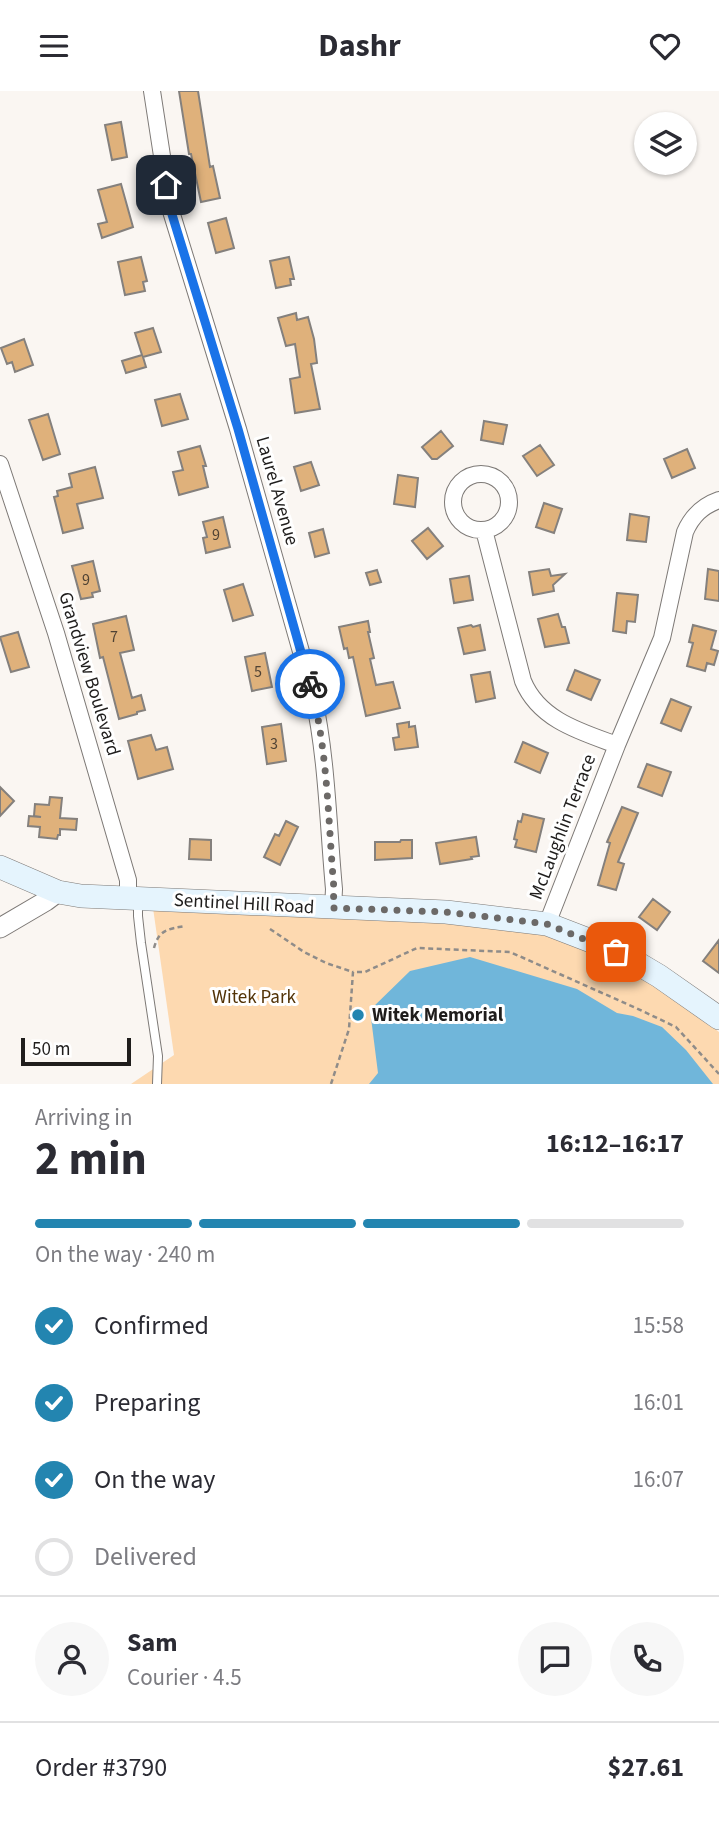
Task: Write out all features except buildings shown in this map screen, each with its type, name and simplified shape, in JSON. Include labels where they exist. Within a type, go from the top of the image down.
[{"type":"main road","name":"Sentinel Hill Road","points":[[0,867],[58,891],[81,896],[446,912],[547,924],[632,960],[719,1018]]},
{"type":"street","name":"Laurel Avenue","points":[[152,91],[170,208],[238,429],[315,703],[323,751],[334,889],[333,908]]},
{"type":"street","name":"Grandview Boulevard","points":[[0,464],[63,659],[133,899]]},
{"type":"street","name":"McLaughlin Terrace","points":[[547,924],[662,638],[685,532],[691,519],[701,509],[719,500]]},
{"type":"street","name":"McLaughlin Terrace","points":[[484,530],[528,693],[543,711],[617,745]]},
{"type":"street","points":[[0,928],[58,891]]},
{"type":"lane","points":[[133,899],[138,916],[158,1056],[157,1084]]},
{"type":"path","points":[[143,958],[150,955],[160,934],[168,929],[185,926]]},
{"type":"path","points":[[270,929],[304,953],[353,972],[365,972],[417,948],[510,952],[676,1027],[719,1074]]},
{"type":"path","points":[[331,1084],[349,1029],[353,972]]},
{"type":"green space","name":"Witek Park","points":[[153,908],[459,916],[548,932],[603,954],[662,988],[719,1032],[719,1084],[131,1084],[174,1055]]},
{"type":"water","points":[[470,957],[577,989],[617,1013],[662,1027],[686,1050],[713,1084],[369,1084],[378,1073],[370,1010],[410,971]]},
{"type":"way so far","points":[[310,684],[323,751],[334,889],[333,908],[446,912],[547,924],[616,952]]},
{"type":"place","name":"Witek Memorial","points":[[358,1015]]},
{"type":"route","points":[[166,185],[170,208],[238,429],[310,684]]}]
